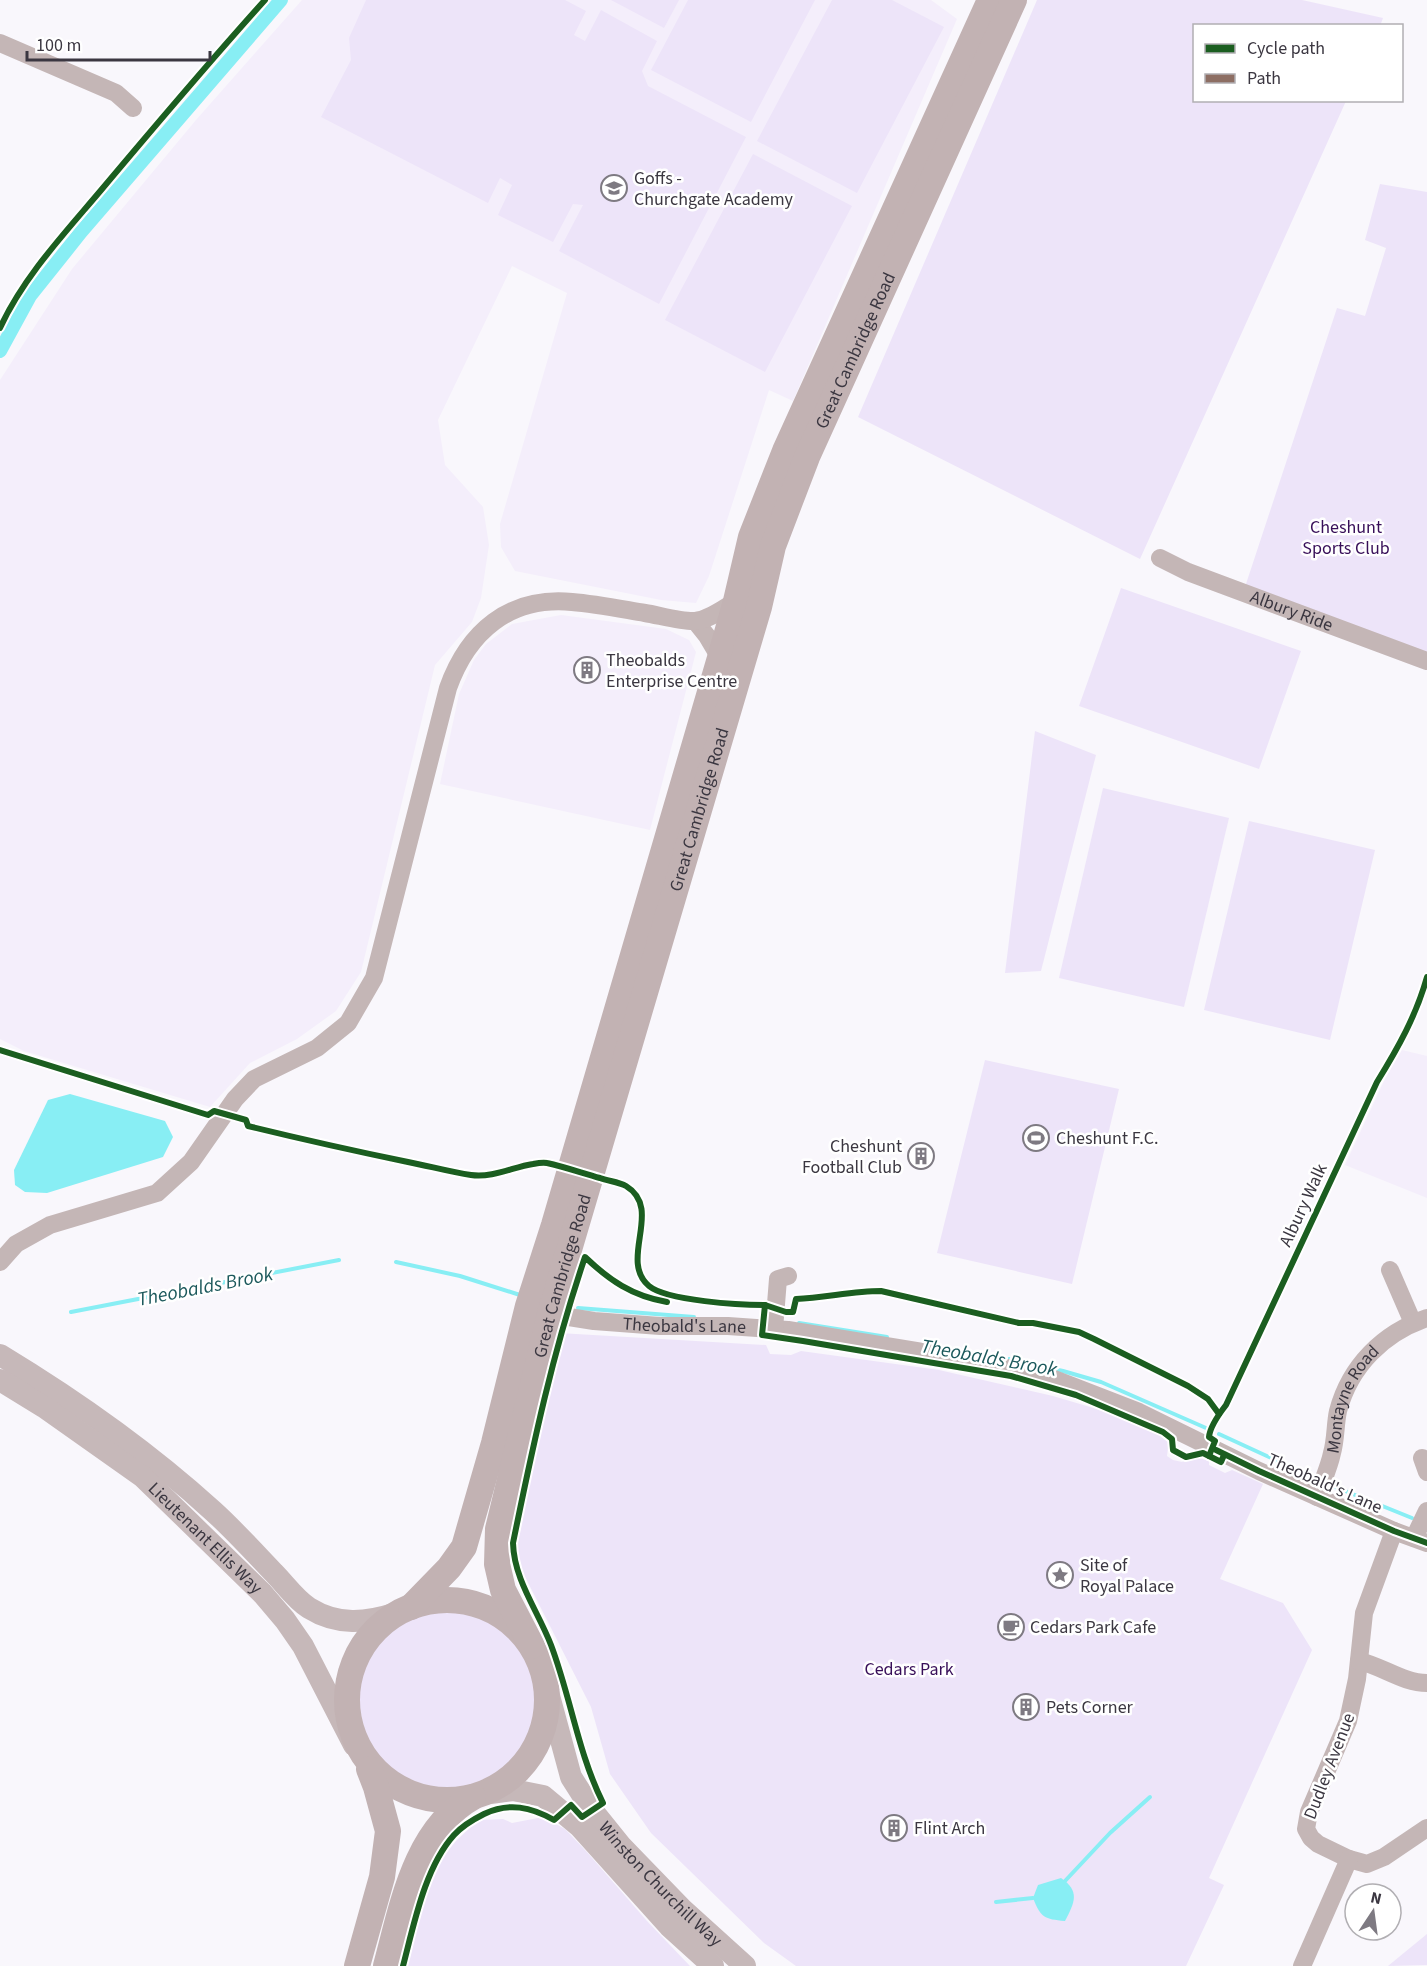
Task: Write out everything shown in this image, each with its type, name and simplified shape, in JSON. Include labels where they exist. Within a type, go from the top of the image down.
[{"type":"highway","name":"Great Cambridge Road","points":[[404,1610],[449,1568],[464,1546],[494,1443],[528,1306],[554,1225],[720,658],[751,537],[784,451],[990,0]]},
{"type":"highway","name":"Great Cambridge Road","points":[[532,1646],[503,1590],[497,1564],[498,1529],[550,1314],[759,607],[773,546],[807,457],[1014,0]]},
{"type":"highway","points":[[357,1966],[382,1877],[388,1831],[369,1769],[354,1745],[347,1700],[349,1679],[357,1656],[369,1637],[382,1623],[404,1610],[436,1600],[458,1600],[481,1606],[500,1615],[516,1627],[532,1646],[544,1671],[548,1692],[548,1710],[539,1741],[524,1766],[506,1782],[460,1805],[446,1817],[425,1849],[409,1883],[386,1966]]},
{"type":"highway","points":[[369,1769],[417,1796],[447,1801],[478,1796]]},
{"type":"main road","name":"Lieutenant Ellis Way","points":[[0,1355],[58,1390],[117,1431],[170,1473],[215,1513],[308,1607],[328,1617],[346,1621],[373,1621],[404,1610]]},
{"type":"main road","name":"Lieutenant Ellis Way","points":[[0,1380],[44,1407],[143,1477],[262,1593],[303,1646],[354,1745]]},
{"type":"main road","name":"Winston Churchill Way","points":[[548,1692],[571,1777],[592,1810],[621,1846],[682,1909],[745,1966]]},
{"type":"main road","name":"Winston Churchill Way","points":[[478,1796],[513,1790],[543,1796],[579,1826],[669,1926],[713,1966]]},
{"type":"street","points":[[0,43],[116,93],[133,108]]},
{"type":"street","name":"Albury Ride","points":[[1160,558],[1188,572],[1427,661]]},
{"type":"street","points":[[0,1262],[16,1244],[50,1225],[157,1193],[190,1162],[235,1099],[254,1079],[317,1048],[348,1023],[374,978],[454,670],[469,645],[487,626],[511,611],[541,603],[571,602],[695,621],[715,614],[736,601]]},
{"type":"street","points":[[695,621],[720,658]]},
{"type":"street","name":"Montayne Road","points":[[1321,1486],[1333,1452],[1338,1413],[1352,1377],[1378,1345],[1420,1320],[1390,1270]]},
{"type":"street","points":[[774,1322],[778,1279],[788,1276]]},
{"type":"street","name":"Theobald's Lane","points":[[550,1314],[594,1321],[660,1326],[774,1322],[1046,1376],[1139,1412],[1224,1455],[1321,1486],[1394,1531],[1422,1527]]},
{"type":"street","name":"Dudley Avenue","points":[[1394,1531],[1364,1613],[1359,1661],[1348,1721],[1306,1822],[1308,1834],[1314,1841],[1360,1863],[1374,1863],[1427,1828]]},
{"type":"street","points":[[1359,1661],[1377,1666],[1415,1683],[1427,1683]]},
{"type":"street","points":[[1302,1966],[1349,1859]]},
{"type":"shaded area","points":[[302,0],[931,0],[957,19],[793,401],[769,390],[709,576],[696,603],[661,600],[515,571],[501,547],[500,524],[567,293],[512,266],[438,420],[445,465],[483,507],[489,545],[481,598],[472,622],[435,665],[361,972],[336,1011],[297,1039],[250,1063],[210,1107],[24,1051],[0,1039],[0,380],[72,269],[196,120]]},
{"type":"shaded area","name":"Theobalds Enterprise Centre","points":[[561,615],[666,629],[689,640],[696,652],[650,830],[440,784],[459,694],[474,660],[486,644],[512,624]]},
{"type":"shaded area","points":[[1402,1050],[1427,1056],[1427,1198],[1345,1165],[1385,1079]]},
{"type":"green space","points":[[366,0],[565,0],[586,11],[574,35],[585,41],[601,10],[657,41],[642,71],[648,86],[746,137],[659,304],[559,251],[583,205],[573,204],[553,242],[498,215],[512,185],[500,178],[488,203],[321,117],[351,60],[349,38]]},
{"type":"green space","points":[[611,0],[679,0],[664,28]]},
{"type":"green space","points":[[688,0],[815,0],[751,122],[651,70]]},
{"type":"green space","points":[[832,0],[892,0],[944,27],[857,193],[757,141]]},
{"type":"green space","points":[[1037,0],[1302,0],[1383,18],[1381,24],[1193,24],[1193,102],[1346,102],[1140,559],[858,417]]},
{"type":"green space","points":[[753,154],[852,206],[765,372],[665,320]]},
{"type":"green space","name":"Cheshunt Sports Club","points":[[1380,184],[1427,192],[1427,654],[1245,587],[1337,308],[1365,316],[1386,248],[1365,240]]},
{"type":"green space","points":[[1121,588],[1301,651],[1259,769],[1079,706]]},
{"type":"green space","points":[[1035,731],[1096,755],[1041,971],[1005,973]]},
{"type":"green space","points":[[1103,788],[1229,818],[1184,1007],[1059,978]]},
{"type":"green space","points":[[1249,821],[1375,850],[1330,1040],[1204,1010]]},
{"type":"green space","name":"Cheshunt F.C.","points":[[985,1060],[1119,1089],[1072,1284],[937,1253]]},
{"type":"green space","name":"Cedars Park","points":[[559,1333],[766,1345],[770,1354],[791,1355],[801,1351],[939,1370],[1053,1396],[1117,1415],[1164,1434],[1169,1440],[1167,1456],[1173,1460],[1182,1462],[1192,1458],[1202,1459],[1209,1461],[1209,1465],[1225,1473],[1232,1470],[1263,1484],[1220,1579],[1283,1603],[1312,1650],[1209,1878],[1224,1885],[1186,1966],[796,1966],[764,1943],[651,1833],[610,1774],[591,1707],[515,1557]]},
{"type":"green space","points":[[446,1609],[481,1616],[512,1636],[532,1667],[539,1702],[532,1737],[512,1768],[481,1788],[446,1795],[411,1788],[380,1768],[360,1737],[353,1702],[360,1667],[380,1636],[411,1616]]},
{"type":"green space","points":[[543,1817],[565,1829],[690,1966],[406,1966],[419,1914],[430,1884],[443,1857],[456,1841],[474,1824],[482,1820],[503,1819],[512,1823]]},
{"type":"green space","points":[[1427,1934],[1427,1965],[1388,1966]]},
{"type":"water","points":[[70,1094],[165,1121],[173,1137],[163,1157],[47,1193],[25,1192],[15,1185],[14,1170],[48,1100]]},
{"type":"water","points":[[1061,1878],[1071,1888],[1074,1897],[1065,1921],[1041,1914],[1033,1898],[1038,1885]]},
{"type":"waterway","points":[[0,351],[30,296],[81,232],[281,0]]},
{"type":"waterway","name":"Theobalds Brook","points":[[71,1312],[339,1260]]},
{"type":"waterway","name":"Theobalds Brook","points":[[396,1262],[460,1276],[520,1295]]},
{"type":"waterway","name":"Theobalds Brook","points":[[578,1308],[694,1317]]},
{"type":"waterway","name":"Theobalds Brook","points":[[799,1323],[887,1337]]},
{"type":"waterway","name":"Theobalds Brook","points":[[1009,1359],[1101,1382],[1206,1428]]},
{"type":"waterway","name":"Theobalds Brook","points":[[1219,1434],[1319,1480]]},
{"type":"waterway","name":"Theobalds Brook","points":[[1328,1484],[1412,1518]]},
{"type":"waterway","points":[[1065,1881],[1110,1833],[1150,1797]]},
{"type":"waterway","points":[[996,1902],[1033,1898]]},
{"type":"cycle path","points":[[0,328],[21,291],[46,255],[265,0]]},
{"type":"cycle path","name":"Albury Walk","points":[[1209,1456],[1215,1441],[1209,1437],[1213,1424],[1226,1405],[1377,1082],[1406,1031],[1427,977]]},
{"type":"cycle path","points":[[0,1050],[208,1115],[214,1111],[246,1120],[248,1126],[368,1154],[479,1176],[525,1165],[545,1163],[620,1183],[637,1196],[642,1221],[638,1263],[641,1275],[649,1286],[658,1291],[687,1299],[765,1305],[762,1335],[1011,1376],[1076,1395],[1163,1432],[1172,1439],[1173,1450],[1186,1457],[1203,1453],[1221,1462],[1224,1455]]},
{"type":"cycle path","points":[[403,1966],[428,1879],[444,1848],[461,1828],[484,1814],[502,1808],[528,1809],[554,1820],[571,1805],[582,1817],[603,1803],[587,1765],[551,1645],[522,1583],[514,1557],[513,1543],[553,1363],[585,1257],[622,1286],[643,1296],[667,1302]]},
{"type":"cycle path","points":[[765,1305],[793,1312],[796,1299],[881,1291],[1019,1323],[1033,1323],[1079,1332],[1188,1386],[1208,1399],[1219,1414]]},
{"type":"cycle path","points":[[1216,1450],[1394,1531],[1427,1543]]},
{"type":"place","name":"Goffs - Churchgate Academy","points":[[614,188]]},
{"type":"place","name":"Theobalds Enterprise Centre","points":[[587,670]]},
{"type":"place","name":"Cheshunt F.C.","points":[[1036,1138]]},
{"type":"place","name":"Cheshunt Football Club","points":[[921,1156]]},
{"type":"place","name":"Site of Royal Palace","points":[[1060,1575]]},
{"type":"place","name":"Cedars Park Cafe","points":[[1011,1627]]},
{"type":"place","name":"Pets Corner","points":[[1026,1707]]},
{"type":"place","name":"Flint Arch","points":[[894,1828]]}]
